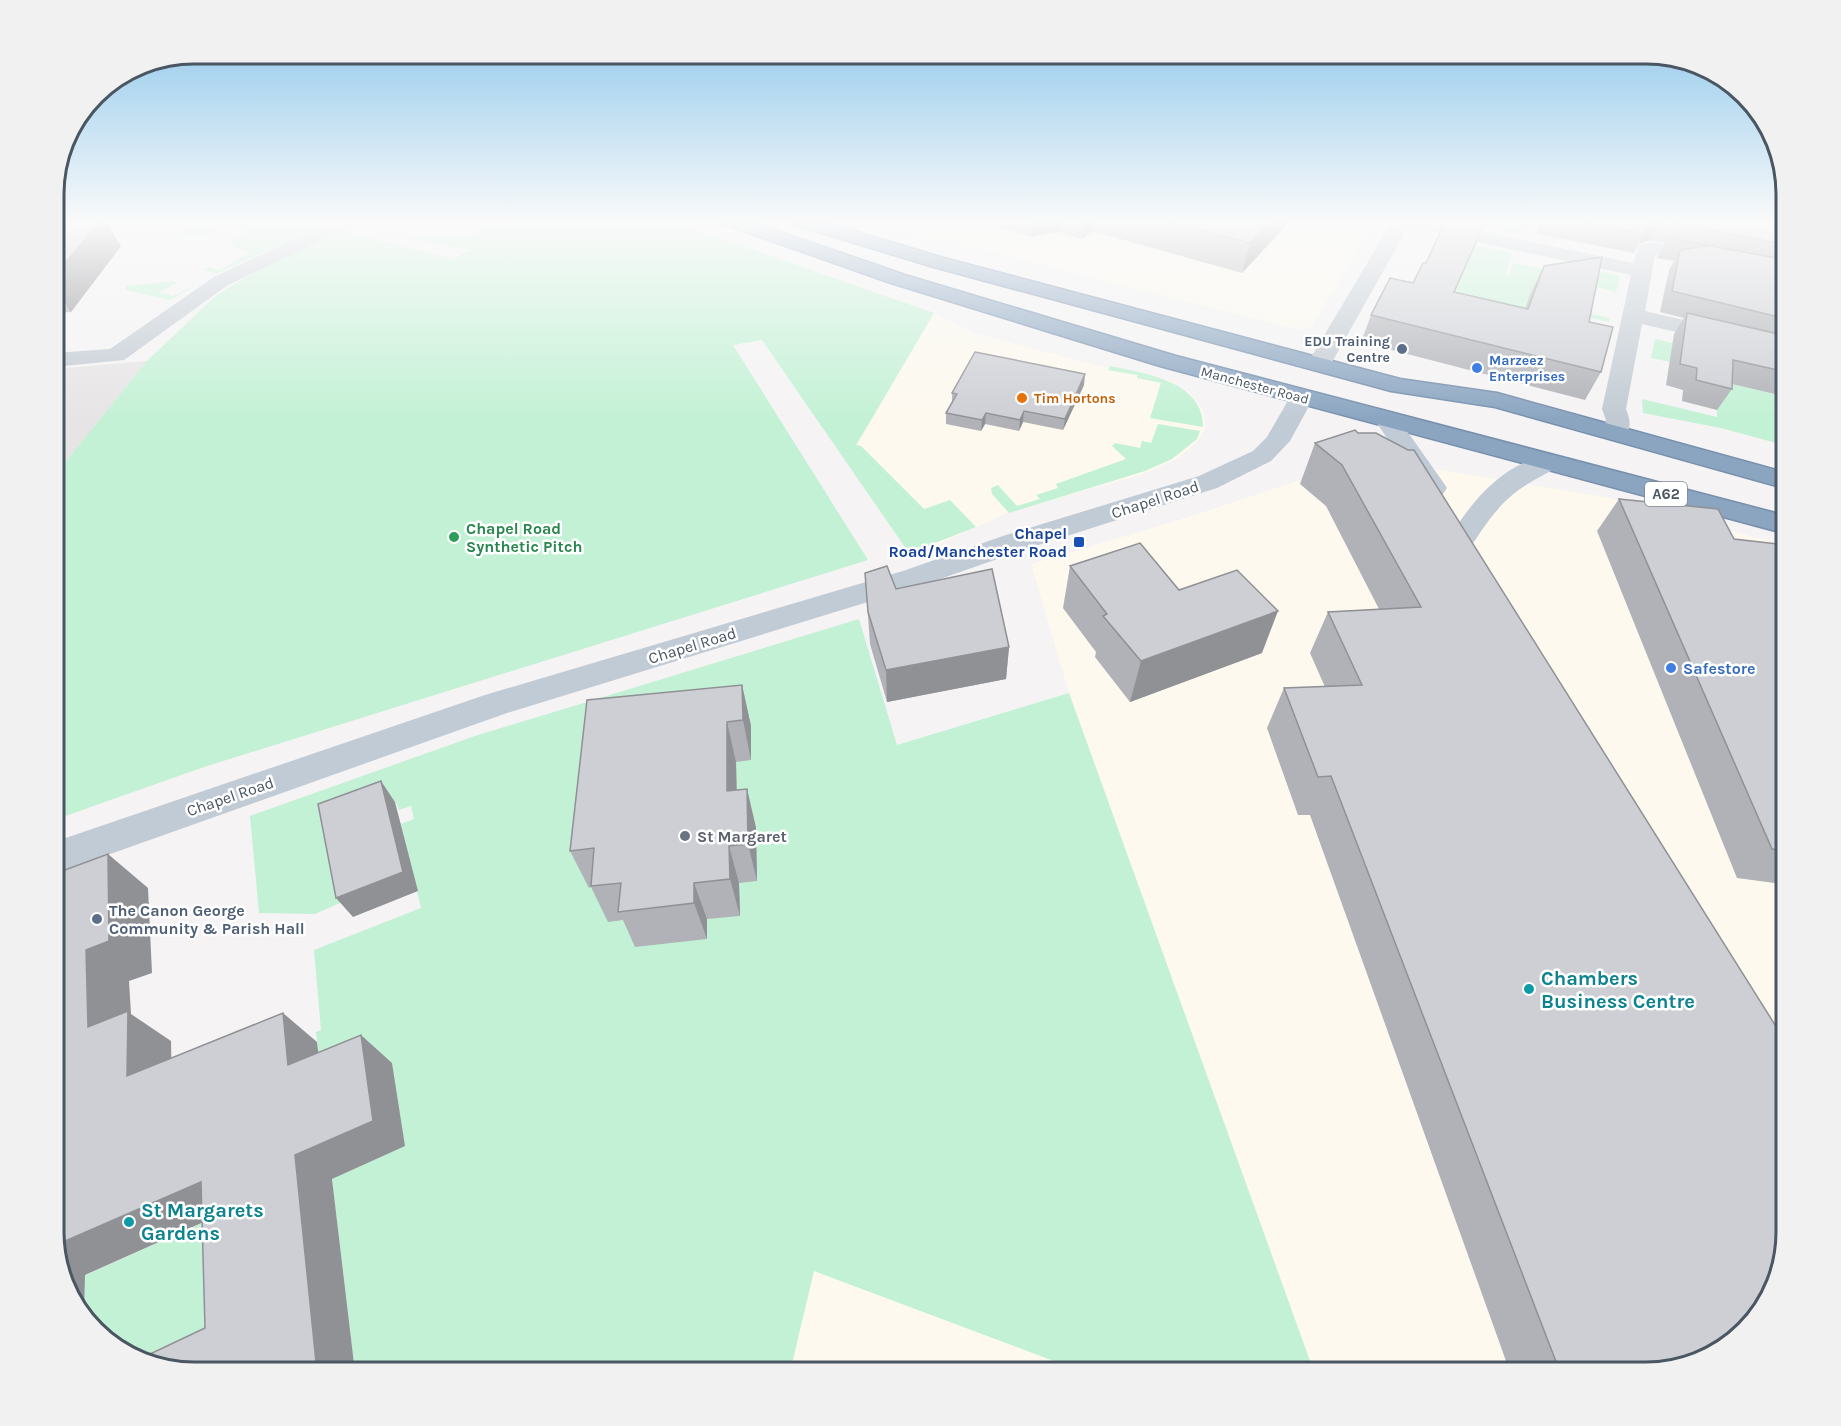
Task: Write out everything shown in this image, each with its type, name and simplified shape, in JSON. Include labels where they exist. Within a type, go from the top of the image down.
[{"type":"highway","name":"Manchester Road","points":[[923,287],[1168,361],[1776,522]]},
{"type":"highway","points":[[1028,287],[1399,386],[1497,400],[1776,478]]},
{"type":"highway","points":[[1302,397],[1319,364]]},
{"type":"highway","points":[[1386,419],[1399,386]]},
{"type":"highway","points":[[1701,458],[1760,488],[1776,492]]},
{"type":"street","points":[[65,359],[116,355],[213,287]]},
{"type":"street","points":[[1319,364],[1365,287]]},
{"type":"street","points":[[1616,432],[1618,420],[1614,409],[1639,287]]},
{"type":"street","points":[[1634,315],[1776,348]]},
{"type":"street","name":"Chapel Road","points":[[65,854],[497,704],[913,578],[1012,543],[1208,482],[1263,456],[1277,441],[1302,397]]},
{"type":"street","points":[[1386,419],[1415,459],[1482,567]]},
{"type":"street","points":[[1464,536],[1481,508],[1495,492],[1546,463]]},
{"type":"shaded area","points":[[1129,287],[1336,287],[1311,327],[1301,330]]},
{"type":"shaded area","points":[[934,313],[975,333],[1095,365],[1166,379],[1189,392],[1203,410],[1206,427],[1198,441],[1178,458],[1146,473],[1007,513],[932,547],[858,444]]},
{"type":"shaded area","points":[[147,361],[65,463],[65,368]]},
{"type":"shaded area","points":[[1367,458],[1605,497],[1776,543],[1775,1244],[1658,1361],[1310,1362],[1069,693],[1031,564],[1185,518]]},
{"type":"shaded area","points":[[814,1271],[1056,1362],[792,1362]]},
{"type":"green space","points":[[126,287],[170,287],[159,292],[173,296],[193,287],[170,300],[125,290]]},
{"type":"green space","name":"Chapel Road Synthetic Pitch","points":[[229,287],[858,287],[934,313],[856,445],[861,446],[924,509],[950,500],[976,527],[909,553],[762,340],[733,345],[868,560],[204,767],[65,816],[65,463],[147,361],[211,300]]},
{"type":"green space","points":[[1457,287],[1574,287],[1536,291],[1530,294],[1544,304],[1610,318],[1609,322],[1577,315],[1540,314],[1415,300],[1456,289]]},
{"type":"green space","points":[[1593,287],[1618,287],[1616,292]]},
{"type":"green space","points":[[1655,339],[1687,346],[1685,365],[1651,358]]},
{"type":"green space","points":[[1110,366],[1155,376],[1183,389],[1194,399],[1201,411],[1203,427],[1150,418],[1161,383],[1137,378],[1137,375],[1108,370]]},
{"type":"green space","points":[[1678,371],[1776,395],[1776,443],[1721,428],[1643,413],[1642,399],[1717,417],[1717,410]]},
{"type":"green space","points":[[1158,424],[1200,431],[1197,439],[1172,459],[1145,471],[1009,513],[992,494],[991,488],[998,485],[1017,506],[1040,499],[1036,495],[1058,488],[1056,484],[1126,459],[1112,446],[1115,443],[1140,448],[1142,441],[1151,443]]},
{"type":"green space","points":[[859,619],[897,745],[1069,693],[1310,1362],[1056,1362],[814,1271],[792,1362],[354,1362],[332,1179],[405,1145],[323,1092],[316,1032],[321,1030],[314,950],[421,908],[401,824],[414,819],[411,806],[399,810],[396,802],[335,824],[349,899],[315,914],[259,913],[250,816],[475,736]]},
{"type":"green space","points":[[244,1204],[197,1362],[153,1355],[122,1340],[86,1304],[74,1280]]},
{"type":"building","points":[[1386,287],[1456,287],[1454,292],[1528,309],[1536,287],[1596,287],[1589,322],[1613,327],[1601,372],[1371,315]]},
{"type":"building","points":[[1673,287],[1776,287],[1776,316],[1672,291]]},
{"type":"building","points":[[1687,313],[1776,333],[1776,370],[1733,360],[1732,389],[1696,380],[1697,368],[1680,364]]},
{"type":"building","name":"Tim Hortons","points":[[975,352],[1085,374],[1065,419],[1024,411],[1020,420],[986,413],[982,420],[946,413],[957,394],[952,393]]},
{"type":"building","name":"Chambers Business Centre","points":[[1355,430],[1358,433],[1376,433],[1408,450],[1414,450],[1776,1026],[1776,1232],[1770,1273],[1755,1304],[1732,1329],[1719,1340],[1688,1355],[1647,1362],[1556,1362],[1331,776],[1318,777],[1284,688],[1362,685],[1328,612],[1421,607],[1342,465],[1315,443]]},
{"type":"building","points":[[1619,499],[1718,509],[1734,539],[1776,544],[1776,850],[1772,849]]},
{"type":"building","points":[[1140,543],[1179,590],[1237,570],[1278,611],[1141,661],[1103,616],[1107,614],[1070,566]]},
{"type":"building","points":[[887,566],[896,589],[992,569],[1009,647],[886,670],[868,612],[865,573]]},
{"type":"building","name":"St Margaret","points":[[742,685],[743,720],[727,722],[727,791],[747,789],[748,844],[729,846],[730,879],[694,883],[694,903],[618,912],[621,883],[591,886],[594,848],[570,851],[587,700]]},
{"type":"building","points":[[381,781],[403,872],[336,898],[318,804]]},
{"type":"building","name":"St Margarets Gardens","points":[[108,854],[109,941],[86,950],[88,1027],[128,1011],[127,1076],[283,1013],[288,1065],[361,1035],[373,1121],[295,1155],[316,1362],[194,1362],[150,1354],[205,1328],[201,1182],[65,1241],[65,870]]},
{"type":"place","name":"EDU Training Centre","points":[[1402,349]]},
{"type":"place","name":"Marzeez Enterprises","points":[[1477,368]]},
{"type":"place","name":"Tim Hortons","points":[[1022,398]]},
{"type":"place","name":"Chapel Road Synthetic Pitch","points":[[454,537]]},
{"type":"place","name":"Chapel Road/Manchester Road","points":[[1079,542]]},
{"type":"place","name":"Safestore","points":[[1671,668]]},
{"type":"place","name":"St Margaret","points":[[685,836]]},
{"type":"place","name":"The Canon George Community & Parish Hall","points":[[97,919]]},
{"type":"place","name":"Chambers Business Centre","points":[[1529,989]]},
{"type":"place","name":"St Margarets Gardens","points":[[129,1222]]}]
